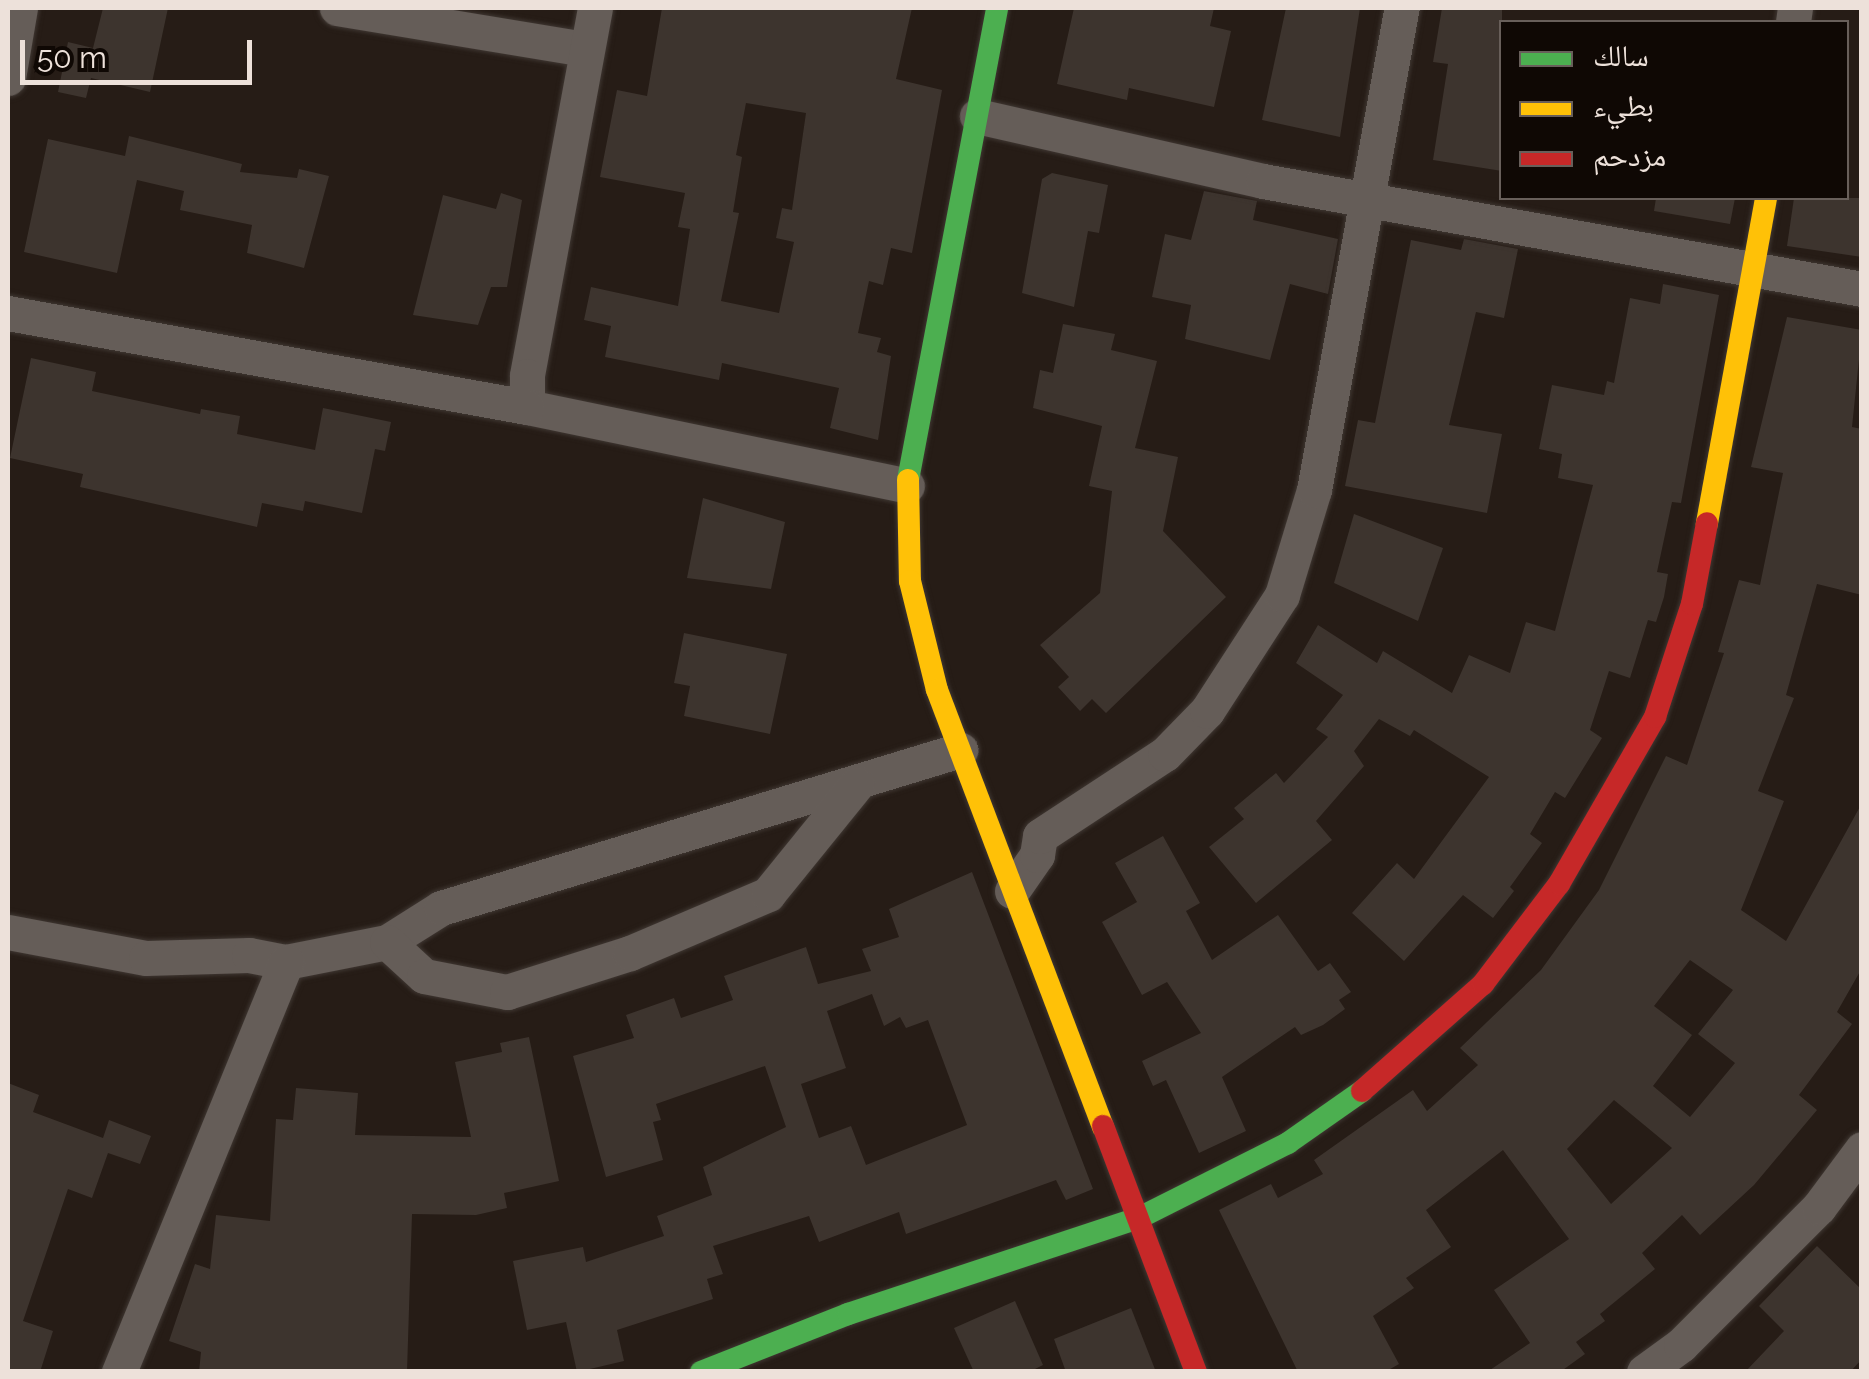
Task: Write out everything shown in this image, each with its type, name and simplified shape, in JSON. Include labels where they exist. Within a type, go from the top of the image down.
[{"type":"street","points":[[8,78],[20,8]]},
{"type":"street","points":[[337,8],[586,49]]},
{"type":"street","points":[[528,407],[527,376],[595,8]]},
{"type":"street","points":[[997,8],[907,486],[910,582],[960,750],[1196,1372]]},
{"type":"street","points":[[1012,892],[1036,855],[1040,836],[1165,754],[1207,712],[1282,596],[1314,490],[1402,8]]},
{"type":"street","points":[[977,116],[1262,181],[1370,196],[1862,288]]},
{"type":"street","points":[[701,1372],[848,1314],[1138,1218],[1288,1143],[1392,1070],[1483,984],[1559,884],[1655,717],[1692,604],[1766,200]]},
{"type":"street","points":[[8,312],[528,407],[907,486]]},
{"type":"street","points":[[9,936],[146,958],[248,955],[286,962],[388,942],[442,908],[960,750]]},
{"type":"street","points":[[388,942],[424,976],[507,992],[630,953],[768,894],[858,784]]},
{"type":"street","points":[[119,1372],[286,962]]},
{"type":"street","points":[[1644,1372],[1681,1345],[1818,1207],[1862,1149]]},
{"type":"building","points":[[103,8],[168,8],[150,92],[91,78],[86,98],[58,92],[68,42],[93,48]]},
{"type":"building","points":[[662,8],[912,8],[896,79],[942,90],[912,253],[891,248],[883,285],[869,281],[858,333],[881,338],[877,352],[891,356],[878,440],[830,428],[839,388],[722,363],[719,380],[605,357],[611,326],[584,320],[591,287],[678,306],[690,229],[678,227],[685,193],[600,177],[617,90],[647,96]],"holes":[[[746,103],[806,113],[792,210],[782,208],[776,238],[794,242],[779,313],[721,301],[739,213],[733,212],[742,157],[736,155]]]},
{"type":"building","points":[[1074,8],[1214,8],[1210,26],[1231,31],[1214,107],[1129,88],[1127,100],[1057,84]]},
{"type":"building","points":[[1286,8],[1360,8],[1340,137],[1262,120]]},
{"type":"building","points":[[1442,8],[1502,8],[1499,171],[1433,160],[1448,64],[1433,62]]},
{"type":"building","points":[[129,136],[242,164],[240,172],[297,178],[299,169],[329,176],[304,268],[247,253],[252,225],[180,210],[184,191],[137,180],[117,273],[24,252],[48,139],[125,156]]},
{"type":"building","points":[[1052,173],[1108,185],[1099,233],[1088,231],[1074,307],[1022,293],[1042,179]]},
{"type":"building","points":[[1204,191],[1257,201],[1253,220],[1338,239],[1328,294],[1290,284],[1270,360],[1185,339],[1191,305],[1152,297],[1165,234],[1191,240]]},
{"type":"building","points":[[501,193],[522,200],[507,287],[491,287],[478,325],[413,315],[443,195],[496,209]]},
{"type":"building","points":[[1862,198],[1862,257],[1787,246],[1794,200]]},
{"type":"building","points":[[1656,200],[1735,200],[1730,224],[1654,211]]},
{"type":"building","points":[[1464,239],[1518,249],[1504,318],[1476,312],[1449,425],[1502,434],[1487,513],[1345,486],[1358,420],[1375,423],[1411,240],[1461,250]]},
{"type":"building","points":[[1663,284],[1719,295],[1681,503],[1672,502],[1657,572],[1668,574],[1664,597],[1656,622],[1648,620],[1630,678],[1609,671],[1590,730],[1602,738],[1565,798],[1555,792],[1530,834],[1542,843],[1510,887],[1514,891],[1493,918],[1463,895],[1404,961],[1352,913],[1397,863],[1414,879],[1489,777],[1414,730],[1410,736],[1379,719],[1354,751],[1364,766],[1316,821],[1332,840],[1256,903],[1209,847],[1244,819],[1234,808],[1276,773],[1284,783],[1328,737],[1316,729],[1343,695],[1296,663],[1318,625],[1377,663],[1383,651],[1452,693],[1469,655],[1510,673],[1526,622],[1555,631],[1593,485],[1558,478],[1562,454],[1539,449],[1552,385],[1604,395],[1607,381],[1614,383],[1630,298],[1660,304]]},
{"type":"building","points":[[1787,317],[1862,330],[1852,427],[1862,429],[1862,595],[1817,584],[1786,695],[1794,698],[1758,791],[1784,801],[1741,910],[1786,941],[1862,803],[1862,968],[1837,1012],[1852,1024],[1799,1095],[1817,1110],[1754,1185],[1700,1235],[1682,1215],[1642,1253],[1655,1269],[1600,1314],[1605,1321],[1576,1342],[1585,1354],[1560,1372],[1487,1372],[1530,1343],[1494,1290],[1569,1239],[1503,1150],[1426,1210],[1451,1247],[1406,1278],[1414,1288],[1373,1316],[1399,1364],[1385,1372],[1298,1372],[1219,1210],[1271,1184],[1278,1198],[1323,1174],[1314,1160],[1413,1090],[1427,1111],[1478,1065],[1460,1048],[1541,970],[1599,890],[1666,756],[1687,765],[1724,653],[1718,652],[1739,580],[1760,585],[1783,473],[1751,467]],"holes":[[[1690,960],[1733,990],[1698,1034],[1735,1063],[1690,1117],[1653,1086],[1692,1035],[1654,1006]],[[1614,1100],[1672,1148],[1611,1204],[1567,1149]]]},
{"type":"building","points":[[1063,324],[1115,334],[1111,350],[1157,361],[1135,448],[1178,457],[1163,531],[1226,597],[1106,713],[1092,699],[1080,711],[1058,687],[1069,677],[1040,645],[1100,593],[1112,491],[1089,486],[1102,426],[1033,408],[1040,370],[1053,373]]},
{"type":"building","points":[[31,358],[96,372],[92,391],[200,414],[201,409],[240,416],[237,434],[315,450],[323,408],[391,422],[385,451],[375,449],[362,513],[305,501],[303,511],[262,503],[257,527],[80,487],[83,474],[10,458]]},
{"type":"building","points":[[703,498],[785,522],[771,589],[687,578]]},
{"type":"building","points":[[1354,514],[1443,548],[1418,621],[1334,583]]},
{"type":"building","points":[[684,633],[787,654],[770,734],[684,716],[690,686],[674,683]]},
{"type":"building","points":[[1163,836],[1200,903],[1186,911],[1212,960],[1278,915],[1318,971],[1330,963],[1351,992],[1339,1000],[1345,1009],[1323,1025],[1301,1035],[1295,1027],[1222,1077],[1246,1131],[1199,1153],[1166,1080],[1153,1086],[1142,1061],[1201,1033],[1167,982],[1142,995],[1102,922],[1137,902],[1115,863]]},
{"type":"building","points":[[972,872],[1093,1189],[1066,1200],[1056,1180],[906,1234],[899,1212],[819,1242],[809,1216],[713,1246],[723,1274],[707,1279],[713,1299],[617,1330],[624,1361],[577,1372],[566,1322],[527,1330],[513,1261],[583,1247],[586,1262],[664,1236],[657,1216],[712,1195],[703,1167],[786,1127],[765,1066],[656,1104],[661,1120],[653,1122],[663,1160],[606,1177],[573,1056],[634,1038],[626,1015],[674,998],[681,1018],[733,1000],[724,976],[806,947],[818,984],[871,971],[862,949],[899,937],[889,909]],"holes":[[[872,994],[884,1026],[900,1017],[906,1028],[928,1020],[967,1125],[866,1165],[851,1126],[819,1138],[801,1084],[846,1068],[827,1011]]]},
{"type":"building","points":[[529,1037],[559,1181],[504,1193],[507,1208],[476,1215],[412,1214],[407,1372],[199,1372],[201,1352],[169,1341],[195,1264],[210,1269],[216,1215],[270,1221],[276,1119],[293,1120],[296,1088],[358,1093],[355,1135],[471,1137],[455,1062],[502,1052],[500,1043]]},
{"type":"building","points":[[8,1083],[39,1095],[33,1112],[103,1138],[109,1120],[151,1136],[140,1164],[108,1153],[92,1198],[68,1189],[23,1321],[53,1331],[40,1372],[8,1372]]},
{"type":"building","points":[[1817,1246],[1862,1290],[1862,1359],[1850,1372],[1745,1372],[1784,1331],[1759,1306]]},
{"type":"building","points":[[1015,1301],[1043,1365],[1029,1372],[974,1372],[954,1328]]},
{"type":"building","points":[[1131,1308],[1156,1372],[1066,1372],[1054,1339]]},
{"type":"traffic: fast","points":[[908,480],[997,8]]},
{"type":"traffic: fast","points":[[701,1372],[848,1314],[1139,1218],[1288,1143],[1362,1091]]},
{"type":"traffic: slow","points":[[1707,523],[1766,200]]},
{"type":"traffic: slow","points":[[908,480],[910,581],[937,690],[1103,1126]]},
{"type":"traffic: jam","points":[[1362,1091],[1483,984],[1559,884],[1655,717],[1692,604],[1707,523]]},
{"type":"traffic: jam","points":[[1103,1126],[1196,1372]]}]
